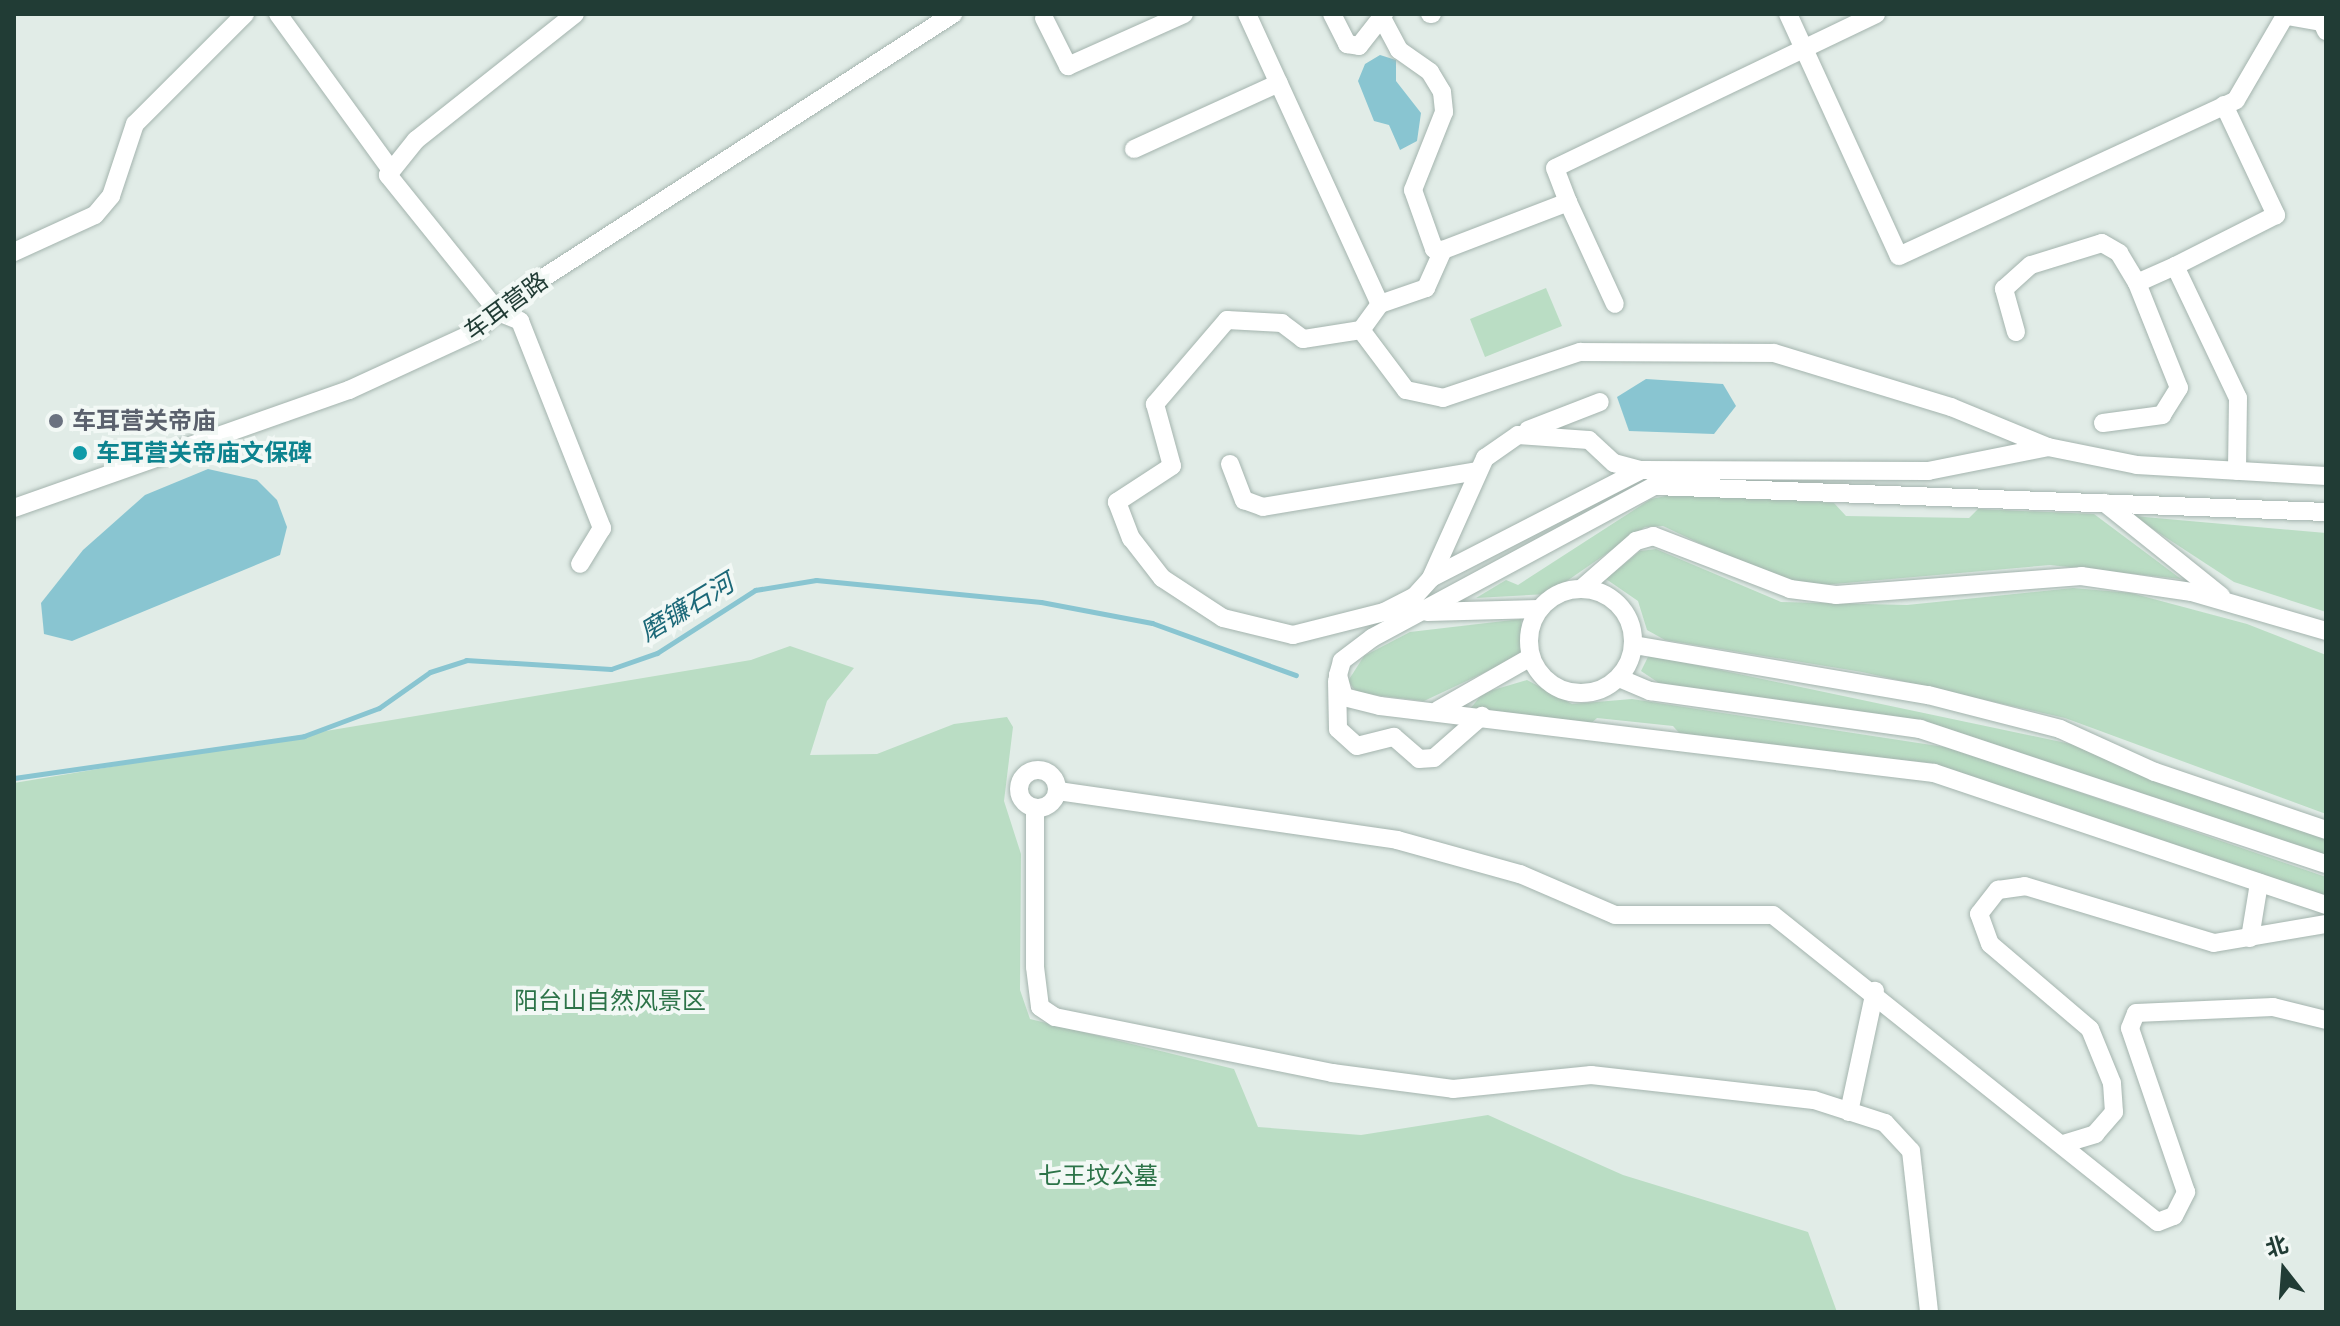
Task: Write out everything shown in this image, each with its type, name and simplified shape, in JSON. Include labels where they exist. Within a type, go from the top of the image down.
[{"type":"street","points":[[14,252],[95,215],[111,196],[135,124],[245,14]]},
{"type":"street","points":[[278,14],[391,170],[392,186],[498,312],[520,321],[602,528],[580,564]]},
{"type":"street","points":[[391,170],[416,140],[575,14]]},
{"type":"street","name":"车耳营路","points":[[14,508],[349,390],[475,332],[498,312],[953,14]]},
{"type":"street","points":[[1044,18],[1068,66],[1184,14]]},
{"type":"street","points":[[1247,14],[1380,304]]},
{"type":"street","points":[[1332,14],[1347,44],[1359,46],[1383,16],[1399,50],[1430,72],[1442,92],[1444,112],[1413,190],[1434,249],[1443,250],[1568,202]]},
{"type":"street","points":[[1788,14],[1899,256],[2236,100],[2286,15],[2322,22],[2326,31]]},
{"type":"street","points":[[1615,304],[1555,168],[1876,14]]},
{"type":"street","points":[[1134,149],[1279,83]]},
{"type":"street","points":[[2137,283],[2276,215],[2224,105]]},
{"type":"street","points":[[2016,332],[2004,289],[2031,265],[2102,243],[2119,253],[2137,283],[2179,388],[2162,415],[2103,423]]},
{"type":"street","points":[[1443,250],[1426,288],[1380,304],[1361,330],[1303,339],[1282,323],[1227,320],[1155,404],[1172,466],[1117,502],[1131,538],[1162,578],[1223,618],[1273,631],[1318,631],[1384,612],[1431,578],[1641,470]]},
{"type":"street","points":[[2175,266],[2238,398],[2237,471]]},
{"type":"street","points":[[1361,330],[1406,390],[1443,398],[1580,352],[1774,353],[1951,407],[2048,447],[2137,465],[2326,476]]},
{"type":"street","points":[[1431,578],[1477,471],[1518,435],[1600,402]]},
{"type":"street","points":[[1518,435],[1589,440],[1614,463],[1641,470],[1928,471],[2048,447]]},
{"type":"street","points":[[1230,464],[1244,500],[1263,507],[1477,471]]},
{"type":"street","points":[[1482,716],[1434,758],[1419,759],[1394,737],[1357,746],[1335,720],[1338,675],[1353,649],[1654,486],[2326,512]]},
{"type":"street","points":[[2105,503],[2229,603]]},
{"type":"street","points":[[1424,612],[1539,609],[1581,589],[1636,541],[1653,536],[1770,584],[1836,595],[2081,576],[2229,603],[2326,631]]},
{"type":"street","points":[[1539,609],[1531,657],[1546,679],[1569,692],[1587,693],[1619,678],[1634,645],[1624,611],[1581,589]]},
{"type":"street","points":[[1634,645],[1928,695],[2060,729],[2155,772],[2326,830]]},
{"type":"street","points":[[1438,710],[1531,657]]},
{"type":"street","points":[[1338,675],[1344,697],[1357,702],[1934,773],[2326,905]]},
{"type":"street","points":[[1619,678],[1650,691],[1933,733],[2326,864]]},
{"type":"street","points":[[1929,1312],[1911,1151],[1885,1123],[1814,1100],[1591,1075],[1453,1089],[1332,1073],[1055,1017],[1040,1007],[1035,967],[1035,808],[1019,791],[1026,775],[1045,771],[1058,791],[1397,840],[1520,874],[1615,915],[1773,915],[1875,991],[2158,1222],[2174,1216],[2186,1192],[2130,1028],[2136,1013],[2273,1007],[2326,1020]]},
{"type":"street","points":[[1035,808],[1047,806],[1058,791]]},
{"type":"street","points":[[2250,938],[2259,883]]},
{"type":"street","points":[[2063,1144],[2095,1134],[2114,1112],[2112,1083],[2090,1029],[1990,944],[1979,914],[1998,890],[2025,886],[2214,943],[2326,924]]},
{"type":"street","points":[[1849,1112],[1875,991]]},
{"type":"green space","points":[[1546,288],[1562,326],[1485,357],[1470,319]]},
{"type":"green space","points":[[1685,492],[1834,503],[1846,516],[1969,518],[1978,509],[2094,514],[2181,579],[2050,565],[1823,585],[1775,579],[1663,526],[1645,527],[1548,594],[1476,598],[1506,580],[1518,585],[1651,499]]},
{"type":"green space","points":[[2133,516],[2326,533],[2326,612],[2234,582]]},
{"type":"green space","points":[[1656,549],[1781,602],[1907,605],[2073,588],[2131,593],[2247,624],[2326,655],[2326,814],[2065,718],[1862,672],[1665,640],[1647,630],[1638,601],[1606,579],[1640,551]]},
{"type":"green space","points":[[1521,619],[1524,654],[1424,701],[1357,693],[1348,681],[1364,656],[1410,632]]},
{"type":"green space","name":"阳台山自然风景区","points":[[790,646],[854,668],[827,701],[810,755],[877,754],[954,724],[1007,717],[1013,727],[1004,801],[1021,854],[1020,990],[1030,1019],[1234,1069],[1258,1127],[1361,1135],[1488,1115],[1623,1175],[1808,1232],[1837,1312],[14,1312],[14,783],[751,660]]},
{"type":"green space","points":[[1649,655],[2085,747],[2326,838],[2326,857],[1914,721],[1662,685],[1641,671]]},
{"type":"green space","points":[[1527,680],[1572,704],[1632,699],[1951,748],[2326,877],[2326,898],[1931,763],[1683,737],[1673,726],[1597,718],[1588,726],[1470,709],[1483,693]]},
{"type":"water","points":[[1380,55],[1396,60],[1396,81],[1421,113],[1417,141],[1400,150],[1389,125],[1374,121],[1358,81],[1365,64]]},
{"type":"water","points":[[1646,379],[1723,384],[1736,406],[1714,434],[1629,431],[1617,397]]},
{"type":"water","points":[[208,469],[257,480],[277,500],[287,527],[280,555],[72,641],[44,634],[41,603],[83,550],[145,495]]},
{"type":"waterway","name":"磨镰石河","points":[[14,778],[304,736],[379,708],[430,672],[466,660],[611,669],[657,653],[755,590],[816,580],[1041,602],[1152,623],[1296,675]]},
{"type":"place","name":"车耳营关帝庙","points":[[56,421]]},
{"type":"place","name":"车耳营关帝庙文保碑","points":[[80,453]]},
{"type":"park label","name":"七王坟公墓","points":[[1098,1176]]}]
